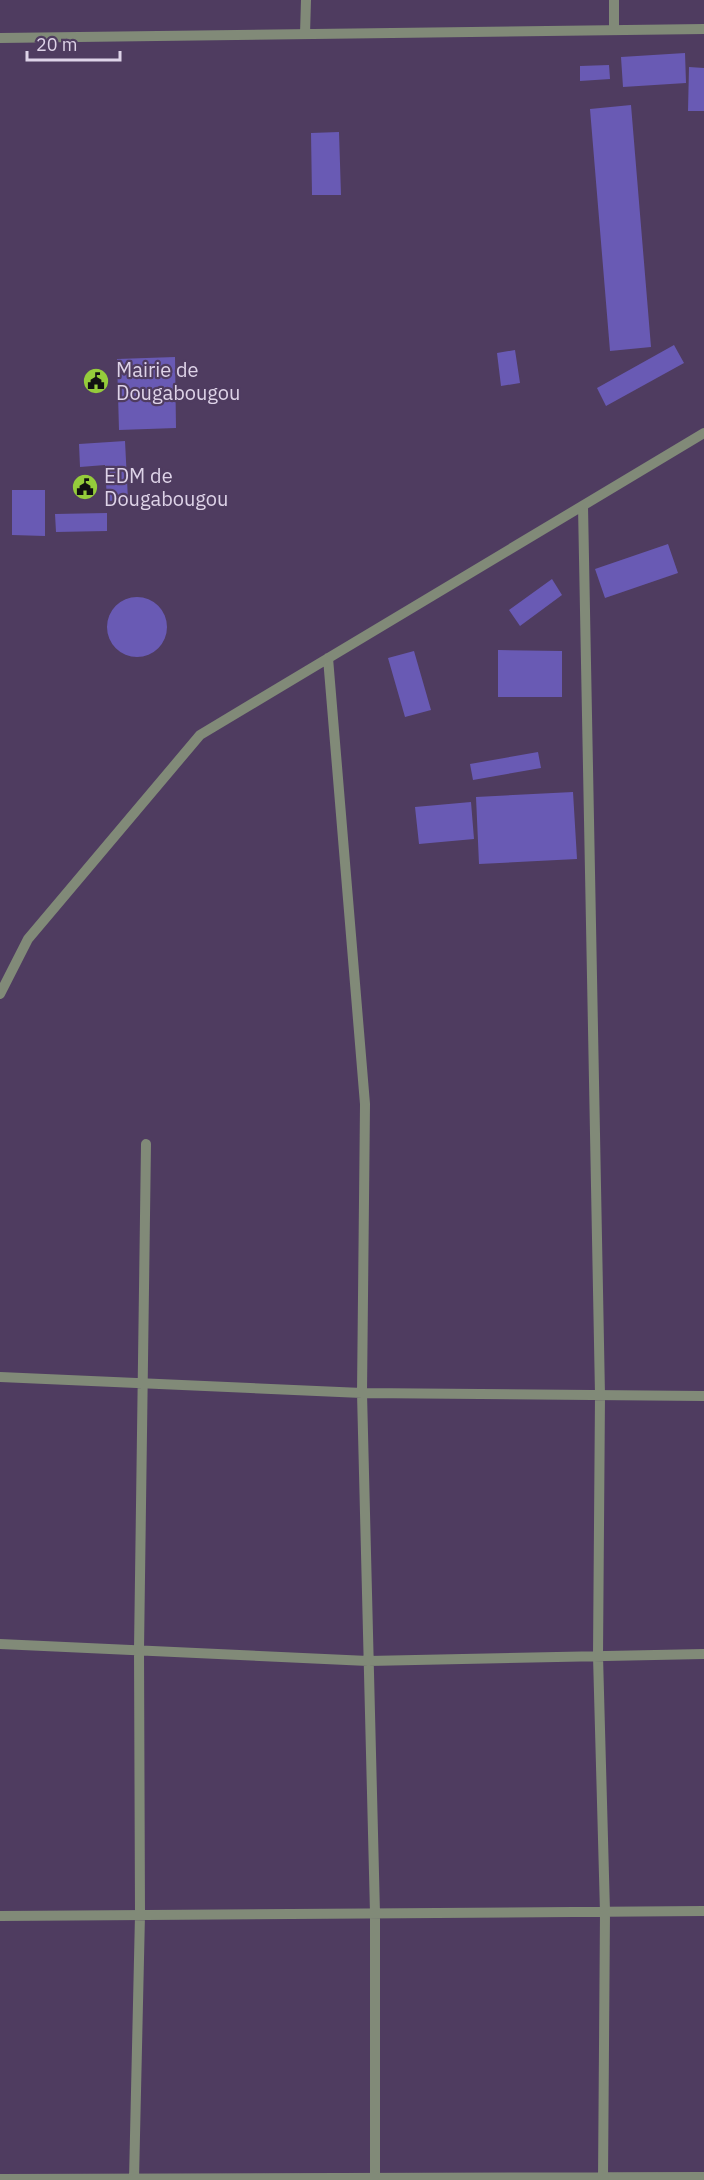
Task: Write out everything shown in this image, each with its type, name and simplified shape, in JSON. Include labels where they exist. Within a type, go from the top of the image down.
[{"type":"street","points":[[305,34],[306,0]]},
{"type":"street","points":[[614,0],[615,30]]},
{"type":"street","points":[[0,38],[704,29]]},
{"type":"street","points":[[0,994],[28,939],[200,735],[704,433]]},
{"type":"street","points":[[583,506],[600,1395],[598,1656],[605,1912],[603,2178]]},
{"type":"street","points":[[328,658],[365,1104],[362,1393],[375,1913],[375,2179]]},
{"type":"street","points":[[134,2179],[140,1915],[141,1383],[146,1144]]},
{"type":"street","points":[[0,1377],[362,1393],[704,1396]]},
{"type":"street","points":[[0,1644],[368,1661],[704,1654]]},
{"type":"street","points":[[0,1916],[704,1911]]},
{"type":"street","points":[[0,2180],[704,2177]]},
{"type":"building","points":[[685,53],[686,83],[623,87],[621,57]]},
{"type":"building","points":[[609,65],[610,79],[580,81],[580,66]]},
{"type":"building","points":[[689,67],[704,68],[704,111],[688,111]]},
{"type":"building","points":[[631,105],[651,347],[610,351],[590,109]]},
{"type":"building","points":[[339,132],[341,195],[312,195],[311,133]]},
{"type":"building","points":[[674,345],[684,363],[606,406],[597,388]]},
{"type":"building","points":[[515,350],[520,383],[501,386],[497,353]]},
{"type":"building","points":[[175,357],[176,428],[119,430],[117,359]]},
{"type":"building","points":[[125,441],[128,500],[107,501],[105,465],[80,467],[79,444]]},
{"type":"building","points":[[12,490],[45,490],[45,536],[12,535]]},
{"type":"building","points":[[107,513],[107,531],[56,532],[55,514]]},
{"type":"building","points":[[668,544],[678,573],[605,598],[595,569]]},
{"type":"building","points":[[552,579],[562,595],[520,626],[509,610]]},
{"type":"building","points":[[137,597],[158,606],[167,627],[158,648],[137,657],[116,648],[107,627],[116,606]]},
{"type":"building","points":[[498,650],[562,651],[562,697],[498,697]]},
{"type":"building","points":[[414,651],[431,710],[405,717],[388,658]]},
{"type":"building","points":[[538,752],[541,768],[473,780],[470,764]]},
{"type":"building","points":[[573,792],[577,859],[479,864],[476,797]]},
{"type":"building","points":[[471,802],[474,839],[419,844],[415,807]]},
{"type":"place","name":"Mairie de Dougabougou","points":[[96,381]]},
{"type":"place","name":"EDM de Dougabougou","points":[[85,487]]}]
